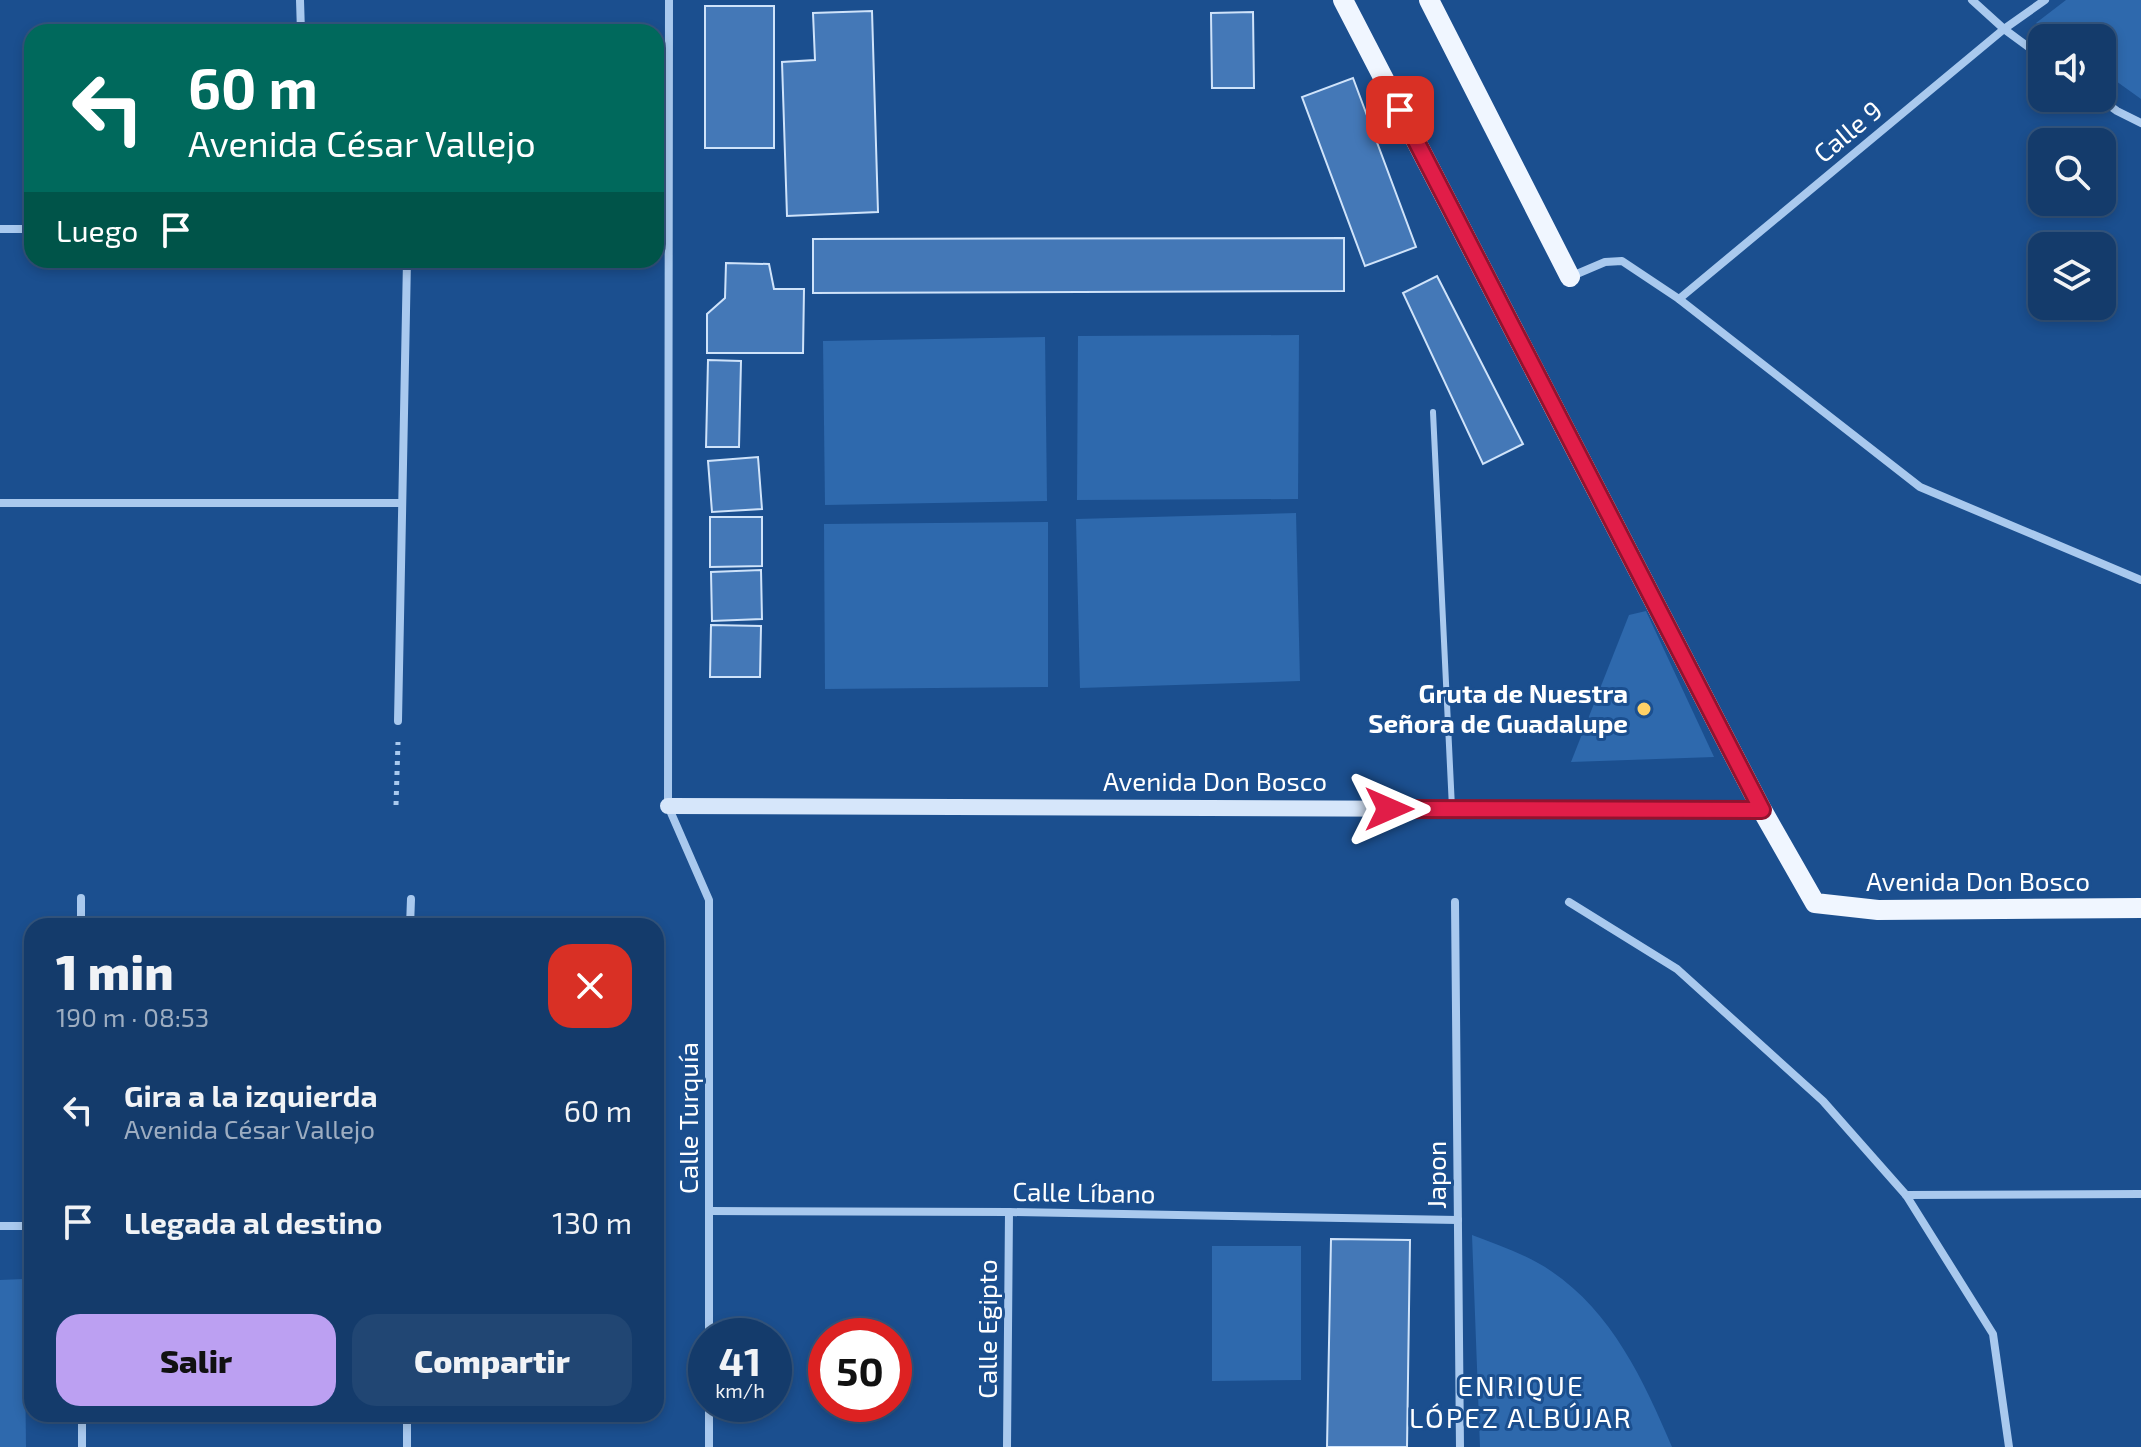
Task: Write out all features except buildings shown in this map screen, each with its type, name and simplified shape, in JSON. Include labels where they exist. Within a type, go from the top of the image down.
[{"type":"main road","points":[[1343,0],[1762,810]]},
{"type":"main road","points":[[1429,0],[1570,277]]},
{"type":"main road","name":"Avenida Don Bosco","points":[[668,806],[1762,810],[1815,903],[1878,910],[2141,908]]},
{"type":"street","points":[[300,0],[301,24]]},
{"type":"street","points":[[668,806],[669,0]]},
{"type":"street","points":[[1972,0],[2028,47]]},
{"type":"street","name":"Calle 9","points":[[1679,299],[2004,29],[2045,0]]},
{"type":"street","points":[[2116,110],[2141,123]]},
{"type":"street","points":[[0,229],[24,229]]},
{"type":"street","points":[[664,234],[669,234]]},
{"type":"street","points":[[1570,277],[1605,262],[1622,261],[1679,299],[1920,487],[2141,580]]},
{"type":"street","points":[[398,721],[407,268]]},
{"type":"street","points":[[0,503],[401,503]]},
{"type":"street","name":"Calle Turquía","points":[[668,806],[709,900],[709,1318]]},
{"type":"street","points":[[81,898],[81,918]]},
{"type":"street","points":[[410,918],[411,899]]},
{"type":"street","name":"Japon","points":[[1455,902],[1460,1447]]},
{"type":"street","points":[[1569,902],[1677,969],[1823,1101],[1906,1195],[1993,1334],[2009,1447]]},
{"type":"street","points":[[1906,1195],[2141,1194]]},
{"type":"street","name":"Calle Líbano","points":[[709,1211],[1009,1212],[1458,1220]]},
{"type":"street","name":"Calle Egipto","points":[[1007,1447],[1009,1212]]},
{"type":"street","points":[[0,1226],[24,1226]]},
{"type":"street","points":[[82,1422],[82,1447]]},
{"type":"street","points":[[407,1422],[407,1447]]},
{"type":"street","points":[[709,1422],[709,1447]]},
{"type":"lane","points":[[1433,412],[1452,809]]},
{"type":"path","points":[[396,805],[398,721]]},
{"type":"shaded area","points":[[2066,0],[2141,0],[2141,99],[2116,81],[2116,24],[2036,23]]},
{"type":"shaded area","points":[[1299,335],[1298,499],[1077,500],[1078,336]]},
{"type":"shaded area","points":[[1045,337],[1047,501],[825,505],[823,341]]},
{"type":"shaded area","points":[[1296,513],[1300,681],[1080,688],[1076,519]]},
{"type":"shaded area","points":[[1048,522],[1048,687],[825,689],[824,524]]},
{"type":"shaded area","points":[[1646,611],[1714,757],[1571,762],[1629,615]]},
{"type":"shaded area","points":[[1472,1235],[1542,1265],[1592,1307],[1624,1350],[1650,1397],[1672,1447],[1480,1447]]},
{"type":"shaded area","points":[[1212,1246],[1301,1246],[1301,1380],[1212,1381]]},
{"type":"shaded area","points":[[24,1279],[26,1447],[0,1447],[0,1280]]},
{"type":"place","name":"Gruta de Nuestra Señora de Guadalupe","points":[[1644,709]]},
{"type":"district","name":"ENRIQUE LÓPEZ ALBÚJAR","points":[[1521,1402]]},
{"type":"route","points":[[1389,809],[1762,810],[1400,110]]}]
